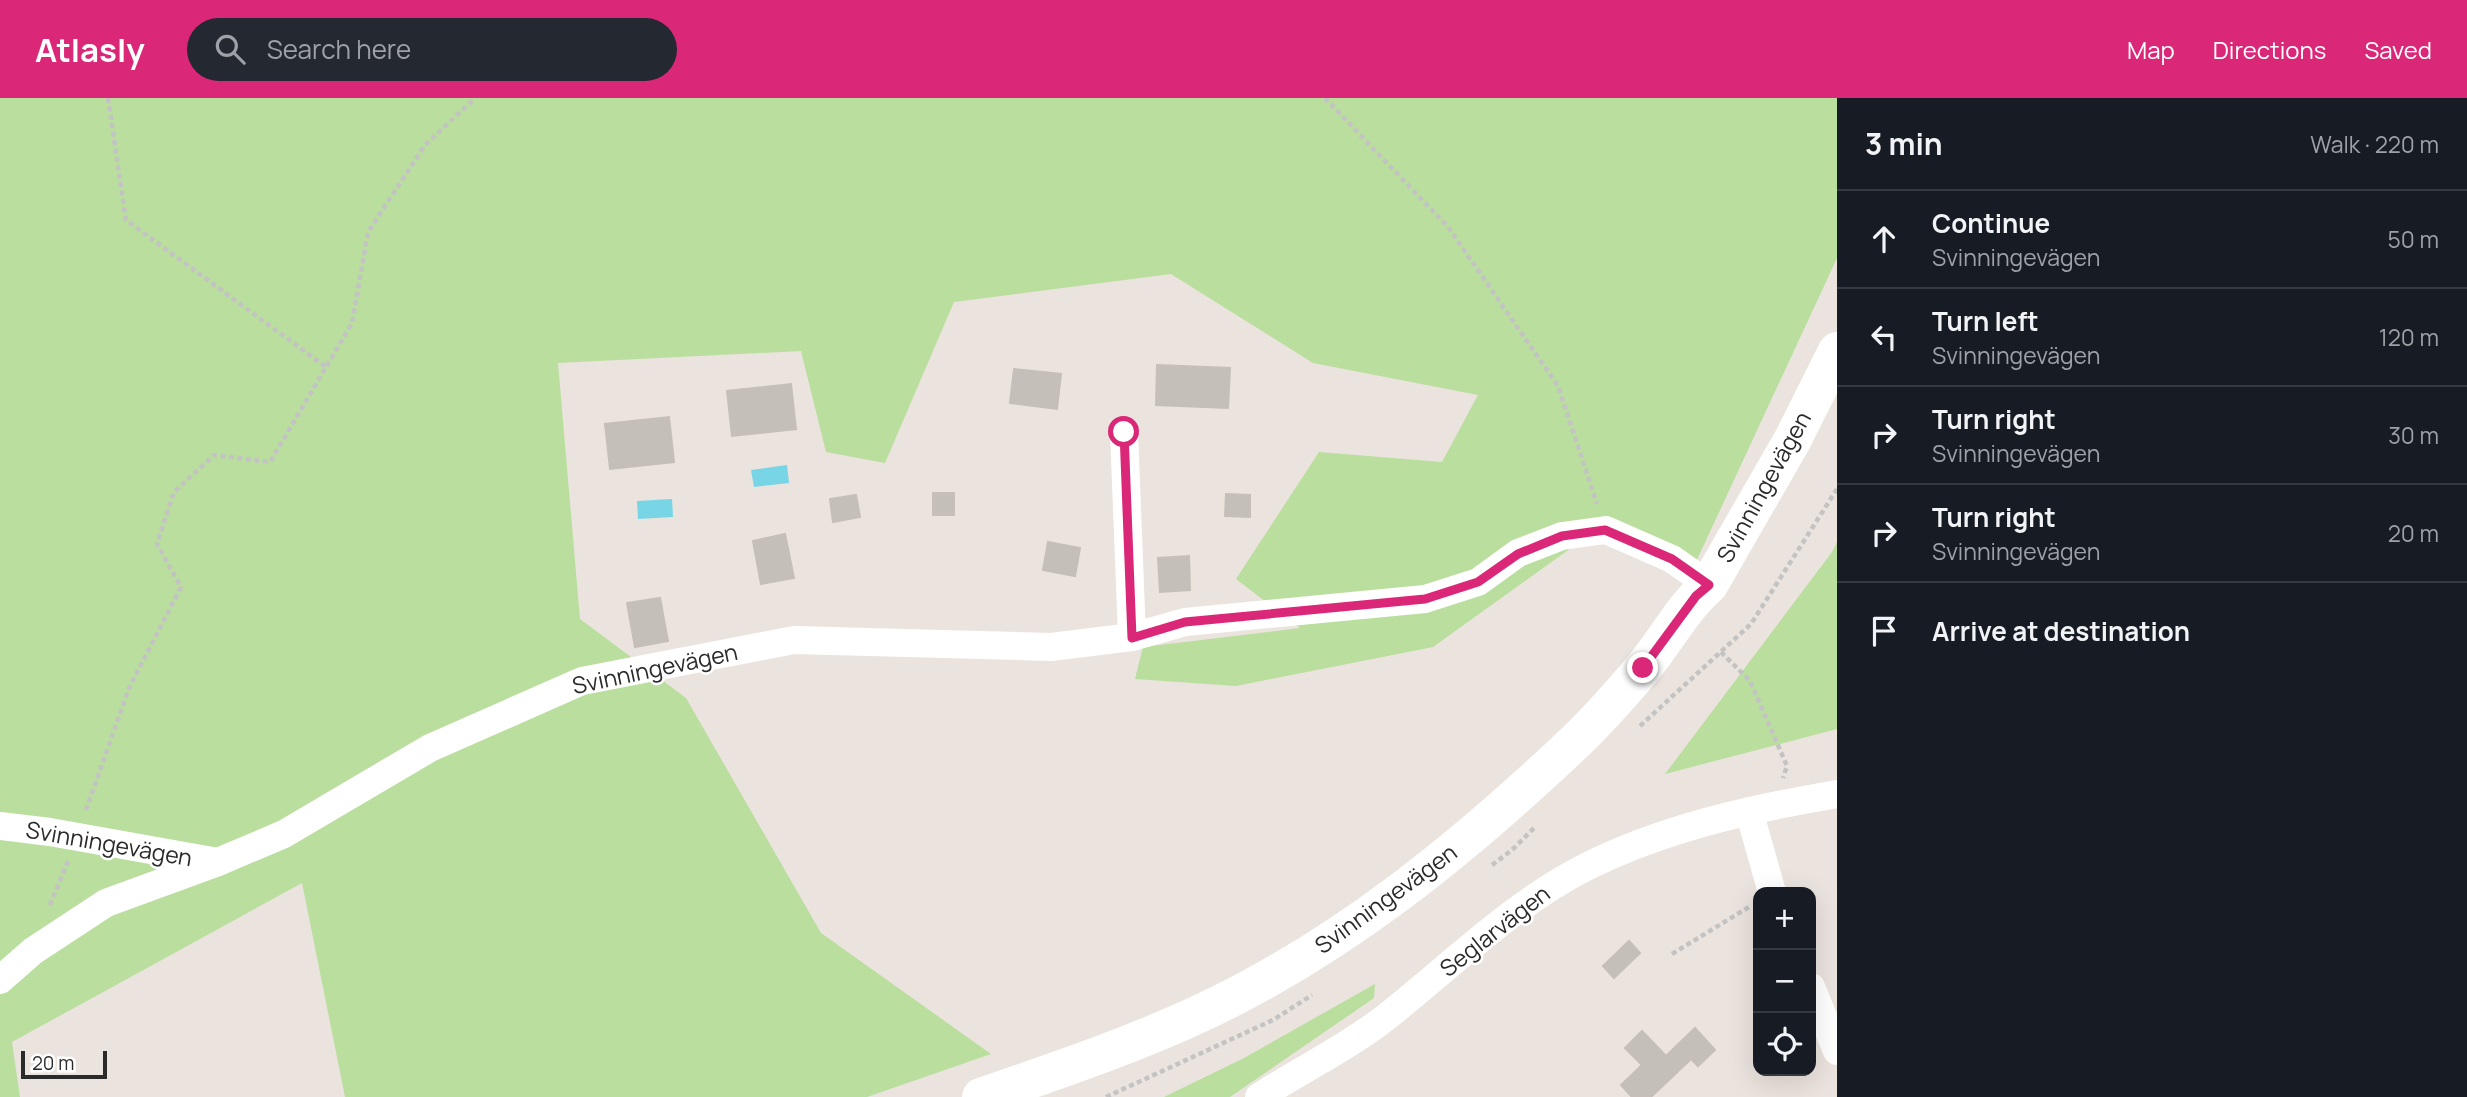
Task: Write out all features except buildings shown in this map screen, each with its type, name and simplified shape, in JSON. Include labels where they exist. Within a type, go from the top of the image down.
[{"type":"main road","name":"Svinningevägen","points":[[981,1097],[1116,1051],[1201,1014],[1282,971],[1360,923],[1437,866],[1577,739],[1643,668],[1696,596],[1709,585],[1787,450],[1837,351]]},
{"type":"street","points":[[1124,432],[1132,638]]},
{"type":"street","name":"Svinningevägen","points":[[0,979],[33,951],[106,902],[218,862],[284,834],[430,748],[582,681],[794,640],[1051,647],[1132,638],[1185,622],[1425,599],[1478,582],[1518,554],[1562,536],[1605,530],[1672,559],[1709,585]]},
{"type":"street","name":"Seglarvägen","points":[[1259,1097],[1382,1020],[1539,894],[1632,845],[1761,808],[1837,794]]},
{"type":"street","points":[[1761,808],[1771,887]]},
{"type":"street","name":"Svinningevägen","points":[[0,826],[50,832],[218,862]]},
{"type":"street","points":[[1816,999],[1837,1051]]},
{"type":"path","points":[[108,98],[126,220],[326,368]]},
{"type":"path","points":[[33,951],[77,838],[129,688],[181,587],[157,544],[174,492],[214,455],[270,462],[352,323],[368,232],[425,145],[475,98]]},
{"type":"path","points":[[1325,98],[1448,227],[1558,386],[1605,530]]},
{"type":"path","points":[[1721,652],[1750,681],[1787,766],[1761,808]]},
{"type":"path","points":[[1672,954],[1753,904]]},
{"type":"green space","points":[[0,98],[1837,98],[1837,258],[1695,564],[1585,538],[1433,647],[1236,686],[1135,679],[1143,647],[1300,628],[1236,579],[1319,452],[1442,462],[1478,395],[1313,363],[1171,274],[954,302],[885,463],[826,452],[801,351],[558,363],[580,619],[686,698],[821,933],[991,1054],[867,1097],[345,1097],[302,883],[12,1042],[20,1097],[0,1097]]},
{"type":"green space","points":[[1837,542],[1837,729],[1665,774],[1832,552]]},
{"type":"green space","points":[[1375,984],[1374,998],[1230,1097],[1164,1097],[1244,1058]]},
{"type":"water","points":[[787,465],[789,483],[754,487],[751,470]]},
{"type":"water","points":[[672,499],[673,517],[638,519],[637,501]]},
{"type":"route","points":[[1124,432],[1132,638],[1185,622],[1425,599],[1478,582],[1518,554],[1562,536],[1605,530],[1672,559],[1709,585],[1696,596],[1643,668]]}]
